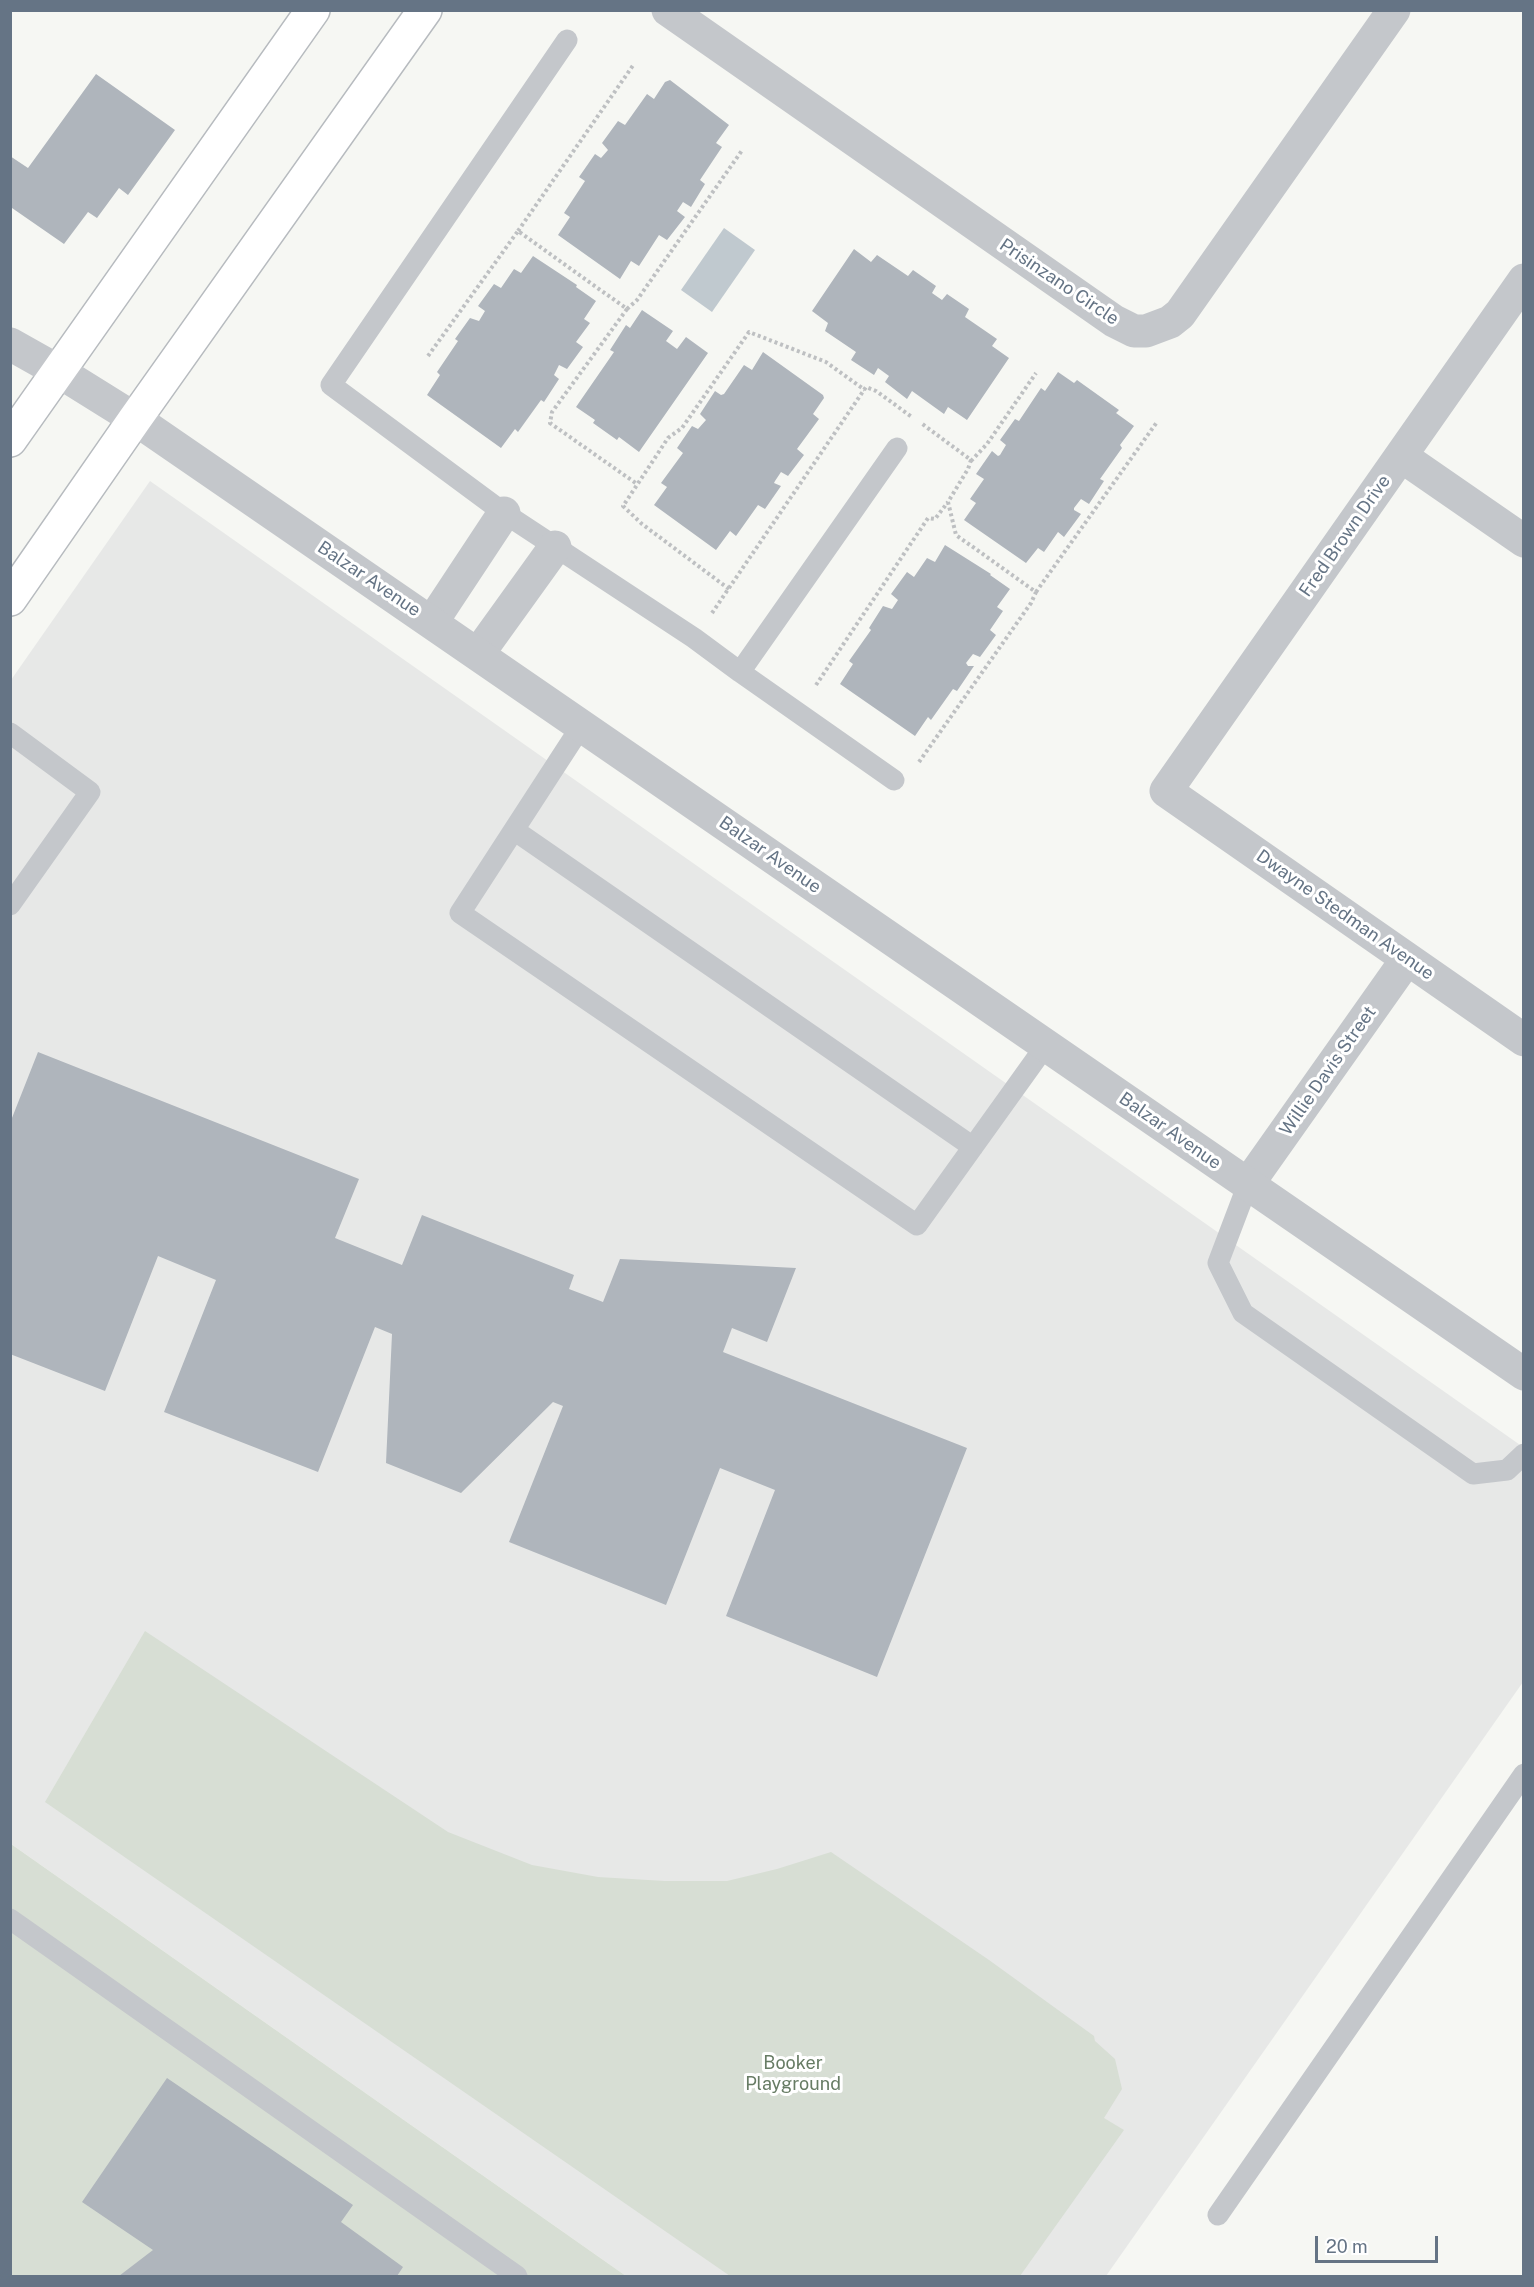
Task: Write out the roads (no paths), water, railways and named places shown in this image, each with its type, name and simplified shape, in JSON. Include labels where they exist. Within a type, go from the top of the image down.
[{"type":"main road","points":[[10,440],[313,10]]},
{"type":"main road","points":[[10,599],[425,10]]},
{"type":"street","name":"Prisinzano Circle","points":[[668,10],[1114,321],[1134,331],[1159,327],[1180,314],[1394,10]]},
{"type":"street","name":"Fred Brown Drive","points":[[1166,791],[1524,280]]},
{"type":"street","name":"Balzar Avenue","points":[[10,344],[58,370],[135,419],[1524,1374]]},
{"type":"street","points":[[1401,456],[1524,541]]},
{"type":"street","points":[[432,622],[504,513]]},
{"type":"street","points":[[478,654],[555,548]]},
{"type":"street","name":"Dwayne Stedman Avenue","points":[[1166,791],[1524,1040]]},
{"type":"street","name":"Willie Davis Street","points":[[1248,1184],[1407,959]]},
{"type":"lane","points":[[567,40],[331,385],[504,513],[694,638],[894,780]]},
{"type":"lane","points":[[740,672],[897,448]]},
{"type":"lane","points":[[582,726],[460,913],[917,1225],[1046,1045]]},
{"type":"lane","points":[[10,733],[90,792],[10,905]]},
{"type":"lane","points":[[514,830],[973,1147]]},
{"type":"lane","points":[[1248,1184],[1218,1263],[1244,1313],[1473,1474],[1507,1470],[1524,1454]]},
{"type":"lane","points":[[1218,2215],[1524,1774]]},
{"type":"lane","points":[[10,1919],[517,2277]]},
{"type":"park label","name":"Booker Playground","points":[[793,2073]]}]
